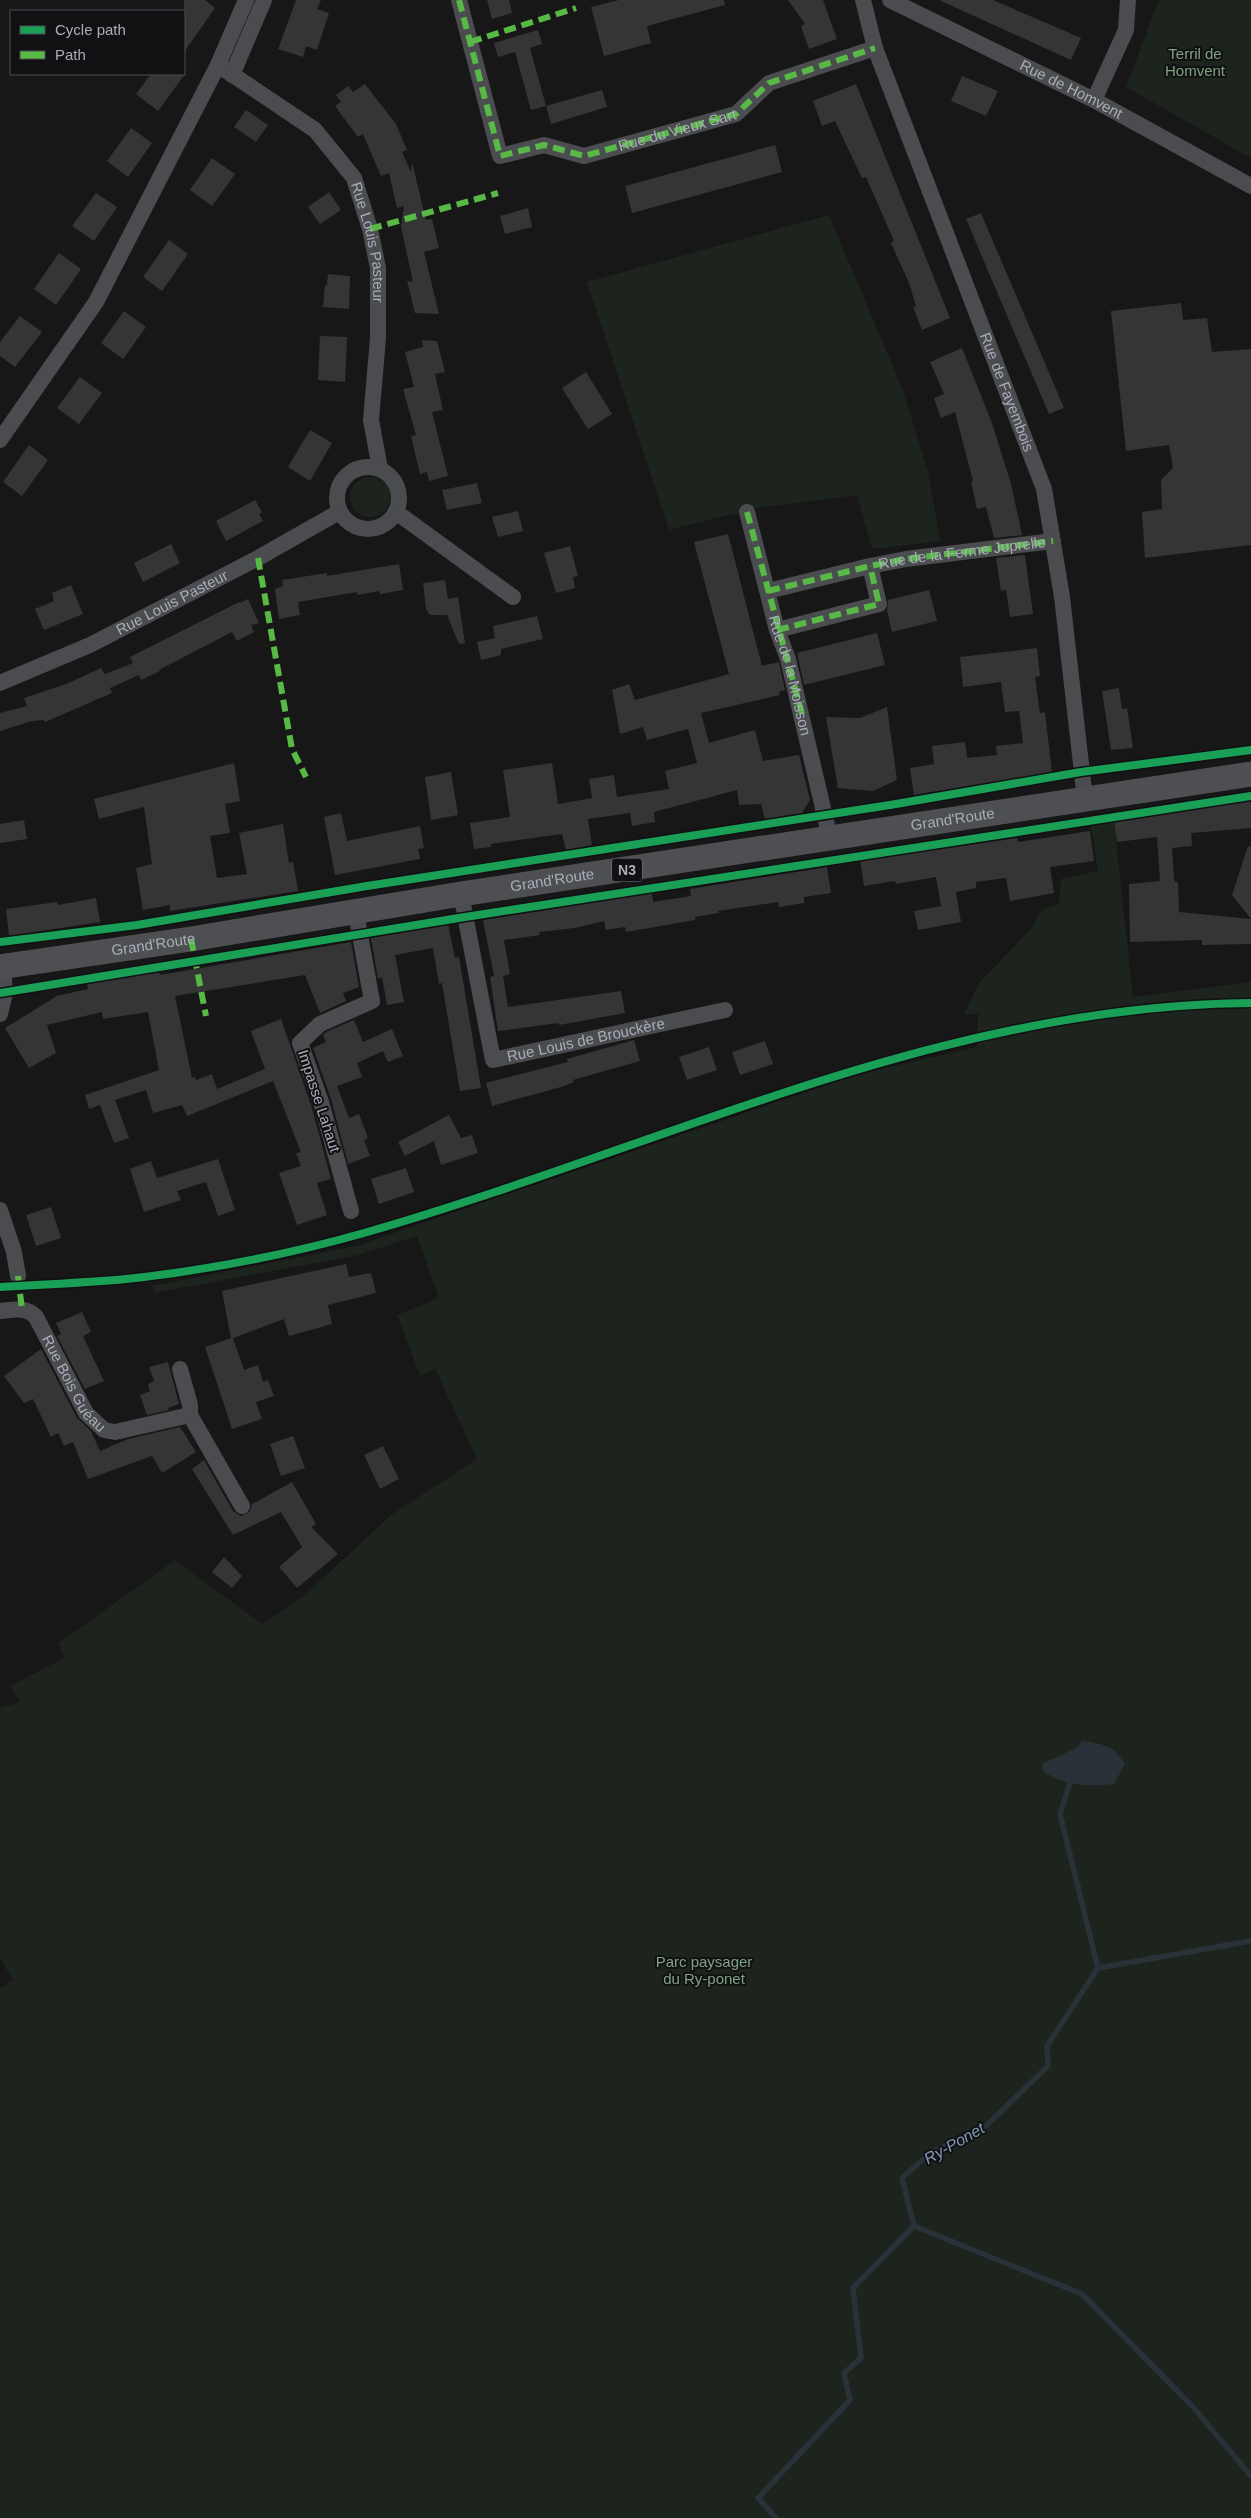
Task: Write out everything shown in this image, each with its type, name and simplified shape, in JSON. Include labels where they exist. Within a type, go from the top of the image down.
[{"type":"main road","name":"Grand'Route","points":[[1,967],[461,894],[1251,774]]},
{"type":"street","points":[[0,440],[96,302],[218,65],[246,0]]},
{"type":"street","points":[[232,75],[264,0]]},
{"type":"street","name":"Rue du Vieux Sart","points":[[459,0],[500,156],[544,145],[584,156],[736,114],[769,83],[875,48]]},
{"type":"street","name":"Rue de Fayembois","points":[[863,0],[875,48],[1044,489],[1053,541],[1084,799]]},
{"type":"street","name":"Rue de Homvent","points":[[890,0],[1094,100],[1251,186]]},
{"type":"street","points":[[1094,100],[1126,30],[1128,0]]},
{"type":"street","name":"Rue Louis Pasteur","points":[[218,65],[315,130],[354,178],[370,229],[378,268],[378,338],[371,420],[380,469]]},
{"type":"street","points":[[369,466],[380,469],[390,476],[397,487],[399,500],[396,512],[384,525],[367,530],[356,528],[346,521],[339,512],[336,501],[337,490],[341,480],[358,468],[369,466]]},
{"type":"street","name":"Rue Louis Pasteur","points":[[0,683],[90,645],[258,558],[339,512]]},
{"type":"street","points":[[396,512],[513,597]]},
{"type":"street","name":"Rue de la Moisson","points":[[748,512],[778,630],[788,659],[830,838]]},
{"type":"street","name":"Rue de la Ferme Juprelle","points":[[768,591],[870,566],[1053,541]]},
{"type":"street","name":"Rue de la Ferme Juprelle","points":[[778,630],[879,604],[870,566]]},
{"type":"street","name":"Rue Louis de Brouckère","points":[[461,894],[493,1060],[725,1010]]},
{"type":"street","name":"Impasse Lahaut","points":[[351,1211],[325,1116],[300,1043],[320,1024],[372,1001],[356,912]]},
{"type":"street","points":[[0,1014],[5,993],[1,967]]},
{"type":"street","points":[[0,1210],[14,1252],[18,1276]]},
{"type":"street","name":"Rue Bois Guéau","points":[[0,1311],[22,1309],[32,1312],[86,1414],[104,1430],[115,1432],[190,1415]]},
{"type":"street","points":[[180,1369],[190,1405],[190,1415],[242,1506]]},
{"type":"green space","name":"Terril de Homvent","points":[[1159,0],[1251,0],[1251,158],[1126,87]]},
{"type":"green space","points":[[829,215],[902,388],[928,472],[940,541],[872,549],[857,495],[757,508],[669,530],[587,282]]},
{"type":"green space","points":[[374,477],[381,480],[387,486],[390,497],[389,505],[381,514],[374,517],[366,517],[359,514],[351,505],[350,493],[353,486],[362,478]]},
{"type":"green space","name":"Parc paysager du Ry-ponet","points":[[1114,822],[1133,997],[1251,982],[1251,2518],[0,2518],[0,1988],[13,1980],[0,1958],[0,1708],[21,1702],[10,1686],[64,1658],[59,1643],[175,1560],[262,1624],[305,1595],[391,1515],[477,1459],[435,1369],[420,1376],[397,1315],[439,1298],[417,1236],[358,1255],[154,1293],[152,1286],[356,1246],[859,1074],[977,1047],[978,1014],[964,1014],[979,983],[1031,929],[1042,909],[1059,904],[1061,879],[1098,871],[1091,826]]},
{"type":"shaded area","points":[[1082,1741],[1096,1743],[1112,1749],[1121,1758],[1125,1764],[1114,1784],[1077,1784],[1060,1780],[1043,1771],[1042,1764],[1078,1747]]},
{"type":"building","points":[[184,0],[205,0],[215,8],[185,51],[185,10]]},
{"type":"building","points":[[296,0],[321,0],[317,9],[329,13],[317,50],[306,46],[303,57],[278,49]]},
{"type":"building","points":[[487,0],[509,0],[512,13],[492,19]]},
{"type":"building","points":[[619,0],[724,0],[725,5],[647,26],[651,43],[604,56],[591,7]]},
{"type":"building","points":[[788,0],[823,0],[837,39],[809,49],[801,26],[805,24]]},
{"type":"building","points":[[939,0],[993,0],[1081,38],[1071,60]]},
{"type":"building","points":[[538,30],[542,44],[530,48],[546,106],[531,110],[515,52],[498,57],[494,43]]},
{"type":"building","points":[[150,75],[184,75],[158,111],[136,94]]},
{"type":"building","points":[[962,76],[998,91],[986,116],[951,101]]},
{"type":"building","points":[[365,84],[396,124],[407,150],[402,152],[411,172],[412,162],[426,220],[432,219],[439,248],[424,252],[439,314],[415,313],[407,281],[413,282],[401,227],[404,206],[397,208],[389,173],[381,176],[363,134],[358,137],[335,106],[341,102],[336,95],[348,86],[353,92]]},
{"type":"building","points":[[856,84],[950,318],[922,330],[913,307],[916,306],[909,283],[891,243],[894,241],[866,177],[862,178],[835,121],[822,126],[813,101]]},
{"type":"building","points":[[602,90],[607,107],[551,124],[546,106]]},
{"type":"building","points":[[246,110],[268,125],[256,142],[234,127]]},
{"type":"building","points":[[131,128],[152,143],[128,177],[107,161]]},
{"type":"building","points":[[775,145],[782,172],[632,213],[625,186]]},
{"type":"building","points":[[212,158],[235,174],[212,206],[190,190]]},
{"type":"building","points":[[329,192],[341,210],[320,224],[308,207]]},
{"type":"building","points":[[96,193],[117,207],[94,241],[72,226]]},
{"type":"building","points":[[528,208],[532,227],[505,234],[500,216]]},
{"type":"building","points":[[981,213],[1064,408],[1049,414],[966,219]]},
{"type":"building","points":[[169,240],[188,254],[162,291],[143,277]]},
{"type":"building","points":[[59,253],[81,269],[56,305],[34,289]]},
{"type":"building","points":[[328,274],[350,276],[349,309],[323,307]]},
{"type":"building","points":[[1181,303],[1183,320],[1207,318],[1212,352],[1251,349],[1251,545],[1145,558],[1142,512],[1162,509],[1161,480],[1173,468],[1169,445],[1126,451],[1111,311]]},
{"type":"building","points":[[124,311],[146,327],[123,359],[101,343]]},
{"type":"building","points":[[20,316],[42,332],[15,367],[0,356],[0,342]]},
{"type":"building","points":[[320,336],[347,337],[345,382],[318,380]]},
{"type":"building","points":[[422,340],[437,341],[445,372],[435,374],[443,410],[432,412],[448,476],[429,481],[427,472],[420,474],[411,436],[416,435],[403,389],[414,387],[405,352],[423,347]]},
{"type":"building","points":[[962,348],[992,423],[1011,484],[1022,535],[994,538],[986,507],[977,509],[971,481],[973,481],[955,412],[941,418],[934,398],[944,394],[930,362]]},
{"type":"building","points":[[586,372],[612,414],[588,429],[562,388]]},
{"type":"building","points":[[80,377],[102,393],[79,424],[57,408]]},
{"type":"building","points":[[310,430],[332,443],[310,481],[288,467]]},
{"type":"building","points":[[29,445],[48,460],[22,496],[3,482]]},
{"type":"building","points":[[477,483],[482,503],[447,510],[442,490]]},
{"type":"building","points":[[255,500],[262,512],[259,514],[263,521],[226,541],[216,521]]},
{"type":"building","points":[[518,511],[523,531],[498,537],[492,517]]},
{"type":"building","points":[[728,534],[762,666],[779,662],[785,690],[779,692],[780,695],[701,713],[709,743],[755,730],[763,761],[799,755],[810,800],[802,813],[765,819],[761,804],[739,805],[737,790],[654,812],[655,822],[632,826],[630,813],[588,819],[592,845],[566,850],[562,834],[491,844],[491,847],[474,849],[470,823],[510,817],[503,770],[552,763],[558,804],[592,798],[589,779],[614,775],[617,797],[669,789],[665,771],[697,763],[688,729],[647,740],[643,727],[620,734],[612,690],[629,684],[635,700],[729,674],[694,542]]},
{"type":"building","points":[[171,544],[180,563],[143,582],[134,563]]},
{"type":"building","points":[[570,546],[578,576],[573,577],[575,588],[556,593],[544,553]]},
{"type":"building","points":[[1025,555],[1033,614],[1010,617],[1006,590],[1001,591],[996,558]]},
{"type":"building","points":[[399,564],[403,590],[380,594],[379,591],[357,595],[357,592],[298,602],[300,615],[279,619],[275,589],[283,586],[282,580],[327,573],[327,576]]},
{"type":"building","points":[[445,580],[448,599],[458,597],[465,643],[459,644],[447,615],[430,615],[426,609],[423,583]]},
{"type":"building","points":[[71,585],[83,614],[44,630],[35,609],[54,601],[52,593]]},
{"type":"building","points":[[929,590],[937,621],[892,632],[887,610],[888,600]]},
{"type":"building","points":[[248,599],[259,623],[251,625],[254,632],[237,641],[232,632],[160,671],[141,680],[139,675],[110,688],[112,693],[45,722],[43,720],[32,721],[0,731],[0,713],[27,706],[24,698],[66,684],[101,668],[105,674],[133,663],[130,657]]},
{"type":"building","points":[[537,616],[543,639],[501,649],[501,655],[481,660],[477,642],[495,638],[493,626]]},
{"type":"building","points":[[877,633],[885,665],[804,685],[797,653]]},
{"type":"building","points":[[1037,648],[1040,676],[1035,677],[1040,713],[1045,712],[1052,773],[914,795],[910,768],[934,764],[932,746],[965,742],[967,758],[997,755],[996,746],[1023,743],[1019,711],[1005,712],[1001,682],[963,687],[960,657]]},
{"type":"building","points":[[1119,688],[1122,709],[1127,708],[1133,748],[1111,750],[1102,691]]},
{"type":"building","points":[[887,707],[897,780],[873,791],[838,788],[826,717],[860,718]]},
{"type":"building","points":[[234,763],[240,801],[225,804],[230,833],[210,836],[217,878],[247,874],[239,833],[283,824],[289,863],[293,862],[298,891],[170,911],[170,905],[143,910],[136,868],[152,864],[144,807],[99,819],[94,799]]},
{"type":"building","points":[[451,772],[458,815],[431,820],[425,777]]},
{"type":"building","points":[[1244,801],[1251,802],[1251,828],[1191,833],[1192,846],[1172,848],[1174,879],[1175,882],[1178,882],[1179,912],[1251,919],[1251,944],[1202,945],[1202,940],[1130,942],[1129,884],[1160,881],[1157,837],[1117,842],[1114,822]]},
{"type":"building","points":[[341,813],[347,841],[420,826],[424,848],[418,849],[420,859],[335,875],[324,817]]},
{"type":"building","points":[[24,820],[27,839],[0,843],[0,824]]},
{"type":"building","points":[[1090,831],[1094,861],[1050,867],[1054,893],[1010,901],[1006,878],[976,882],[976,888],[956,892],[961,922],[918,930],[914,911],[941,906],[936,877],[896,884],[895,881],[864,886],[860,860],[948,846],[948,848],[1017,838],[1018,842]]},
{"type":"building","points":[[1248,846],[1251,847],[1251,919],[1232,895]]},
{"type":"building","points":[[827,867],[831,893],[804,897],[804,903],[779,907],[778,902],[718,911],[719,913],[695,917],[695,920],[626,932],[625,927],[606,930],[604,921],[575,928],[539,932],[540,935],[504,940],[510,974],[503,976],[508,1007],[621,991],[625,1013],[559,1025],[559,1023],[498,1031],[490,977],[494,976],[483,920],[652,893],[653,902],[691,896],[690,889]]},
{"type":"building","points":[[96,898],[100,922],[9,936],[6,909],[57,902],[58,905]]},
{"type":"building","points":[[448,924],[455,958],[459,957],[481,1088],[460,1091],[442,983],[439,984],[433,948],[395,955],[404,1002],[387,1005],[382,977],[378,979],[371,938]]},
{"type":"building","points":[[351,942],[359,987],[343,993],[346,1001],[320,1013],[305,975],[175,996],[192,1078],[195,1077],[196,1080],[212,1074],[217,1089],[265,1069],[251,1031],[281,1019],[311,1105],[331,1179],[317,1183],[327,1215],[297,1225],[279,1173],[301,1166],[296,1153],[301,1152],[273,1081],[187,1116],[182,1105],[153,1113],[146,1090],[115,1100],[129,1138],[114,1143],[100,1105],[89,1109],[85,1095],[159,1070],[148,1012],[103,1019],[102,1012],[47,1025],[56,1053],[29,1068],[5,1028],[57,996],[88,989],[87,984],[159,972],[160,975]]},
{"type":"building","points":[[354,1020],[363,1042],[392,1029],[403,1056],[388,1062],[383,1051],[357,1063],[362,1077],[337,1086],[349,1118],[359,1114],[368,1138],[364,1140],[370,1156],[348,1164],[331,1099],[313,1048],[326,1042],[323,1035],[326,1032]]},
{"type":"building","points":[[634,1040],[640,1061],[573,1080],[574,1082],[561,1087],[492,1106],[486,1083],[568,1062],[567,1059]]},
{"type":"building","points":[[765,1041],[773,1064],[740,1075],[732,1052]]},
{"type":"building","points":[[709,1047],[717,1070],[687,1080],[679,1057]]},
{"type":"building","points":[[449,1115],[461,1138],[472,1135],[478,1153],[441,1165],[434,1141],[405,1156],[398,1142]]},
{"type":"building","points":[[218,1159],[235,1210],[218,1216],[206,1182],[177,1191],[181,1200],[144,1212],[130,1169],[151,1161],[157,1178]]},
{"type":"building","points":[[406,1168],[414,1192],[379,1204],[371,1179]]},
{"type":"building","points":[[51,1207],[61,1238],[36,1246],[26,1215]]},
{"type":"building","points":[[346,1264],[349,1277],[371,1273],[376,1293],[328,1305],[332,1324],[289,1336],[284,1319],[233,1338],[244,1370],[258,1365],[263,1382],[268,1380],[274,1396],[256,1402],[262,1419],[232,1429],[205,1347],[231,1338],[222,1291]]},
{"type":"building","points":[[82,1312],[91,1332],[83,1336],[104,1381],[85,1389],[57,1336],[61,1334],[56,1323]]},
{"type":"building","points":[[41,1349],[77,1418],[91,1431],[100,1451],[128,1439],[180,1427],[196,1452],[162,1473],[152,1456],[88,1479],[73,1442],[64,1446],[58,1433],[51,1437],[33,1399],[24,1403],[4,1376]]},
{"type":"building","points":[[168,1362],[179,1404],[168,1408],[169,1410],[147,1415],[140,1395],[150,1391],[148,1384],[154,1381],[149,1367]]},
{"type":"building","points":[[293,1436],[305,1468],[281,1476],[270,1444]]},
{"type":"building","points":[[383,1446],[399,1479],[380,1489],[364,1455]]},
{"type":"building","points":[[204,1460],[233,1511],[241,1516],[250,1511],[252,1504],[292,1482],[316,1524],[311,1527],[338,1554],[297,1588],[279,1567],[302,1547],[281,1512],[233,1535],[192,1469]]},
{"type":"building","points":[[224,1557],[242,1576],[232,1588],[212,1572]]},
{"type":"waterway","points":[[1070,1783],[1060,1814],[1098,1968]]},
{"type":"waterway","name":"Ry-Ponet","points":[[776,2518],[758,2498],[850,2400],[844,2373],[861,2358],[853,2288],[914,2226],[902,2178],[930,2153],[984,2128],[1048,2066],[1047,2046],[1098,1968],[1251,1941]]},
{"type":"waterway","points":[[914,2226],[1082,2294],[1193,2407],[1251,2476]]},
{"type":"marked path","points":[[459,0],[500,156],[544,145],[584,156],[736,114],[769,83],[875,48]]},
{"type":"marked path","points":[[470,42],[576,8]]},
{"type":"marked path","points":[[370,229],[498,193]]},
{"type":"marked path","points":[[747,512],[802,714]]},
{"type":"marked path","points":[[768,591],[906,559],[1053,541]]},
{"type":"marked path","points":[[258,558],[292,749],[306,777]]},
{"type":"marked path","points":[[777,630],[879,604],[870,566]]},
{"type":"marked path","points":[[191,939],[206,1016]]},
{"type":"marked path","points":[[18,1276],[22,1309]]},
{"type":"cycle path","points":[[0,942],[137,925],[367,886],[890,805],[1081,772],[1251,750]]},
{"type":"cycle path","points":[[0,993],[465,917],[1251,796]]},
{"type":"cycle path","points":[[0,1287],[136,1278],[193,1270],[279,1254],[336,1241],[474,1199],[801,1087],[911,1055],[1022,1028],[1135,1010],[1251,1003]]}]
